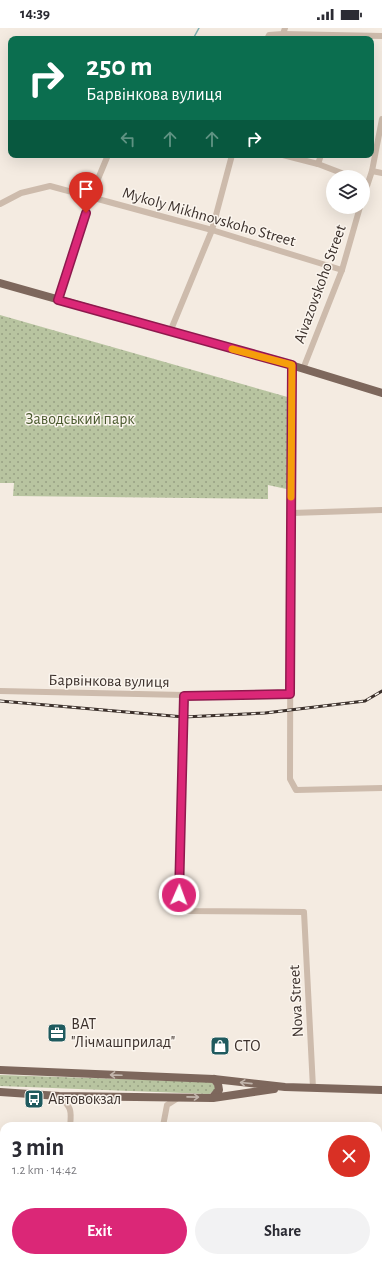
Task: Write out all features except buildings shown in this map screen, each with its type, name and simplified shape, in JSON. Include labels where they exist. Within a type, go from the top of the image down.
[{"type":"main road","points":[[0,283],[170,332],[292,365],[382,393]]},
{"type":"main road","points":[[0,1070],[214,1079],[285,1087],[382,1090]]},
{"type":"main road","points":[[212,1098],[219,1090],[218,1084],[214,1079]]},
{"type":"main road","points":[[0,1092],[59,1096],[212,1098],[285,1087]]},
{"type":"street","points":[[268,36],[284,31],[319,36]]},
{"type":"street","points":[[370,174],[372,171],[382,119]]},
{"type":"street","points":[[58,300],[90,198],[107,158]]},
{"type":"street","points":[[170,332],[212,230],[231,158]]},
{"type":"street","points":[[295,158],[334,170]]},
{"type":"street","points":[[318,164],[319,158]]},
{"type":"street","points":[[372,171],[382,173]]},
{"type":"street","name":"Mykoly Mikhnovskoho Street","points":[[0,204],[21,193],[50,186],[90,198],[118,203],[212,230],[342,270]]},
{"type":"street","name":"Aivazovskoho Street","points":[[303,369],[342,270],[358,214]]},
{"type":"street","points":[[292,365],[290,779],[296,790],[382,788]]},
{"type":"street","points":[[292,514],[382,510]]},
{"type":"street","name":"Барвінкова вулиця","points":[[0,692],[184,696],[290,694]]},
{"type":"street","name":"Nova Street","points":[[184,696],[179,895],[180,907],[185,911],[304,912],[313,1088]]},
{"type":"street","points":[[59,1096],[72,1111],[71,1122]]},
{"type":"street","points":[[164,1122],[167,1106],[179,1097]]},
{"type":"green space","name":"Заводський парк","points":[[0,315],[291,398],[291,490],[268,485],[268,499],[13,496],[14,483],[0,483]]},
{"type":"green space","points":[[0,1075],[211,1082],[215,1086],[215,1090],[209,1094],[0,1086]]},
{"type":"waterway","points":[[195,36],[199,28]]},
{"type":"railway","points":[[0,701],[184,717],[265,713],[365,701],[382,691]]},
{"type":"slow traffic","points":[[232,349],[292,365],[290,450],[291,497]]},
{"type":"place","name":"ВАТ \"Лічмашприлад\"","points":[[57,1033]]},
{"type":"place","name":"СТО","points":[[220,1046]]},
{"type":"place","name":"Автовокзал","points":[[34,1099]]},
{"type":"route","points":[[86,213],[58,300],[292,365],[290,450],[292,514],[290,694],[184,696],[179,895]]}]
